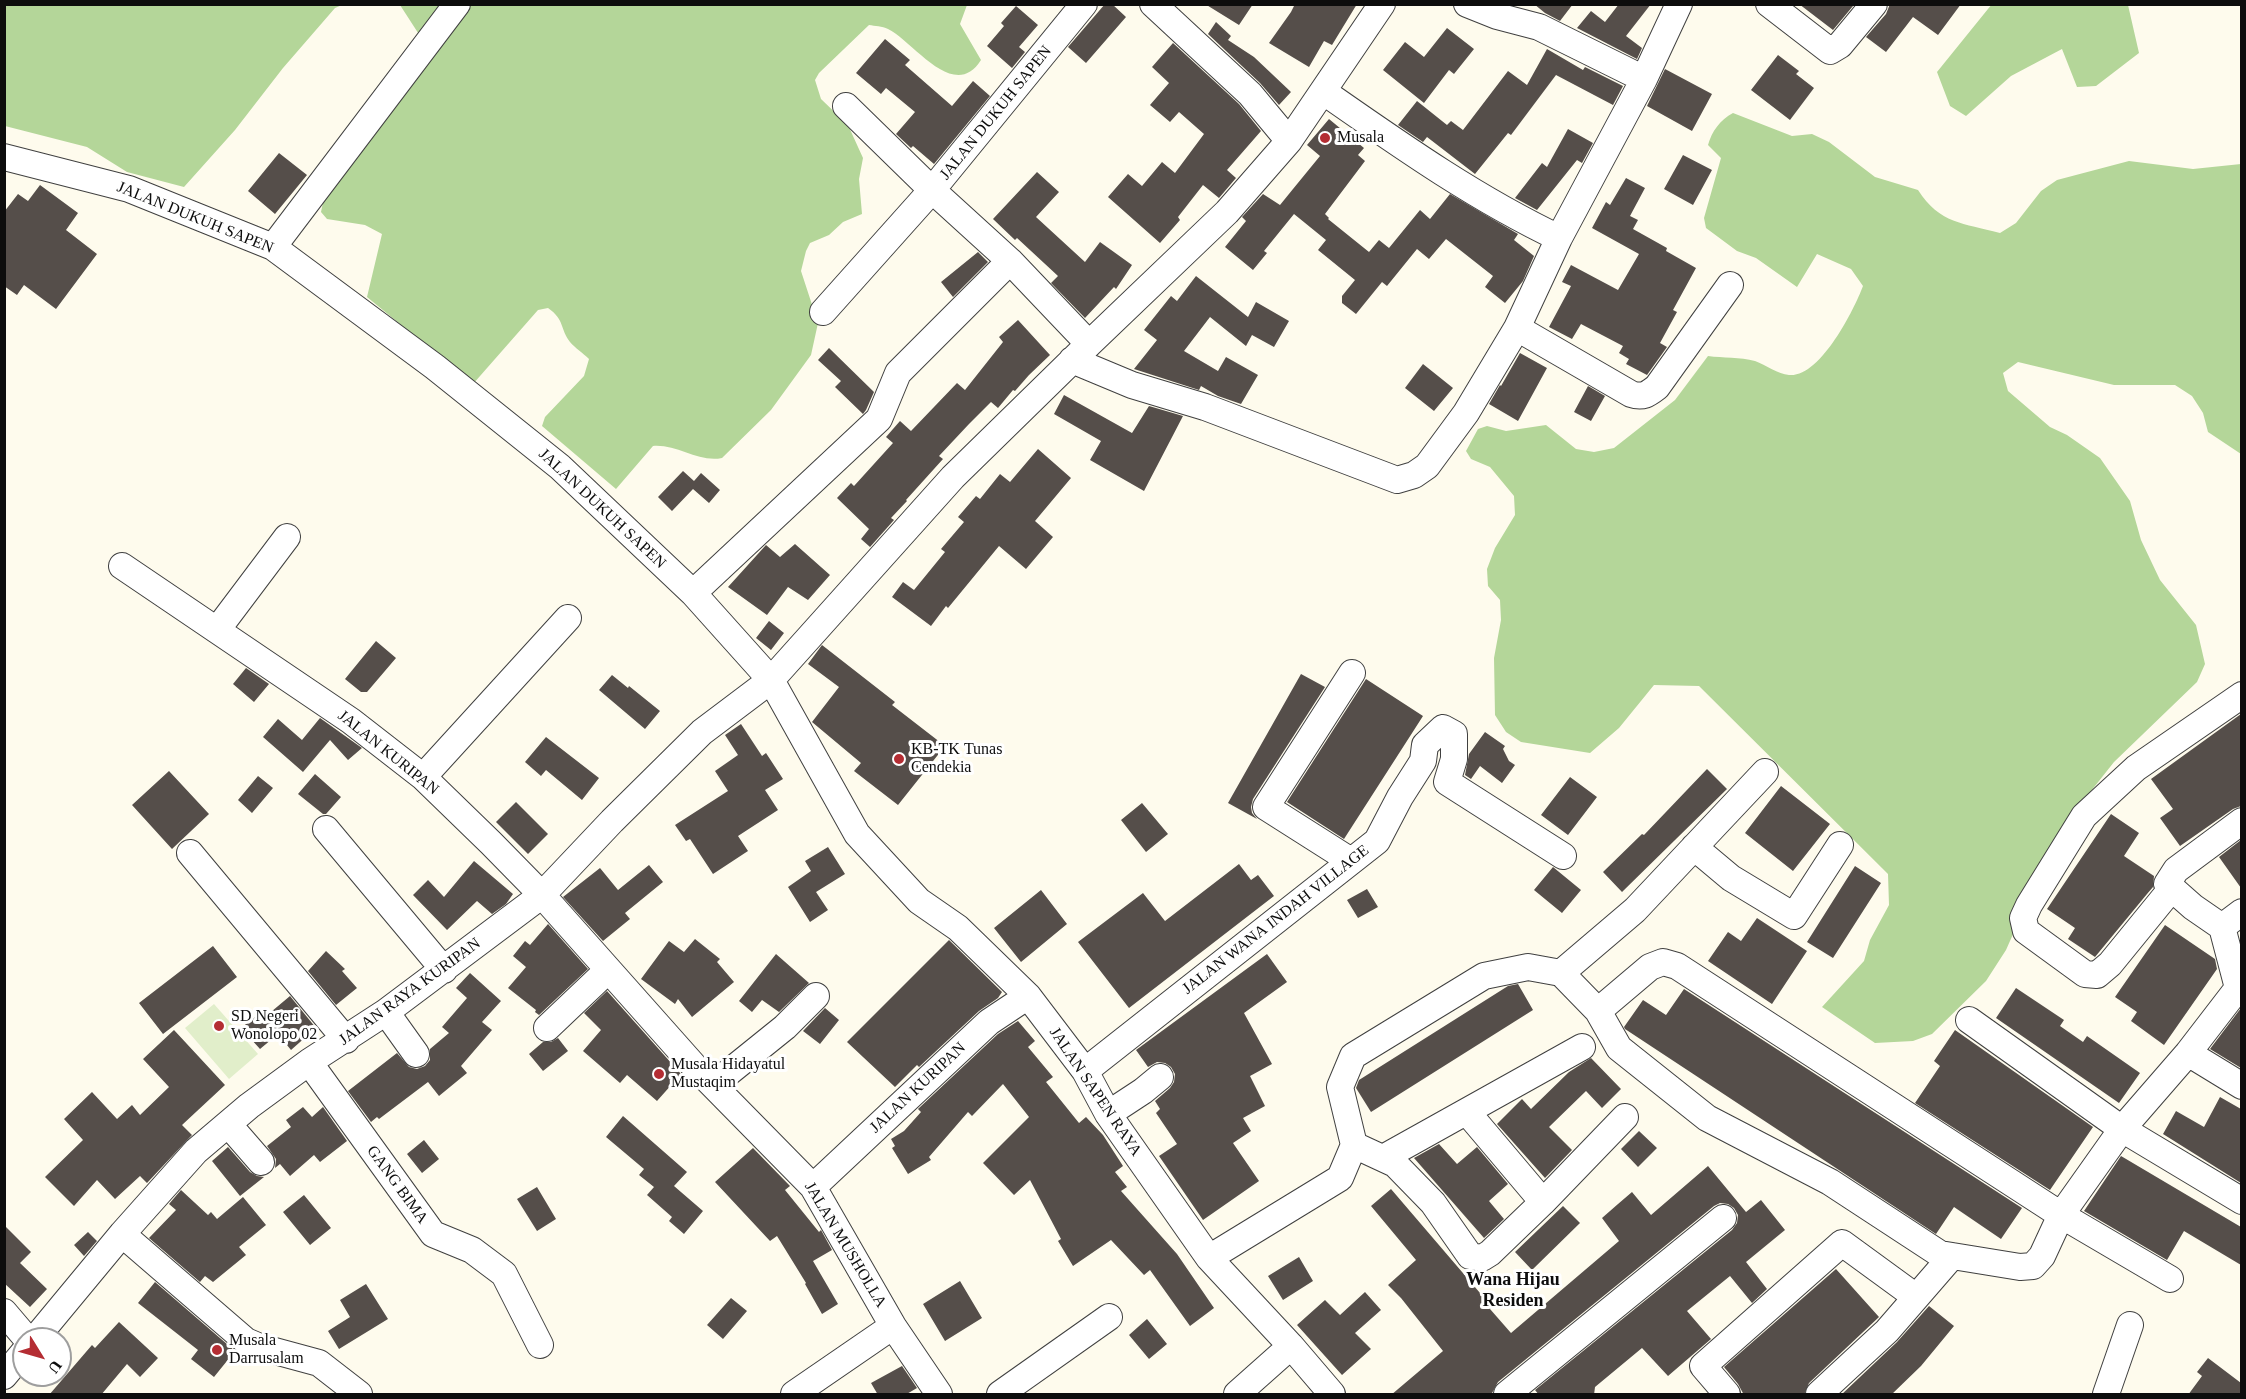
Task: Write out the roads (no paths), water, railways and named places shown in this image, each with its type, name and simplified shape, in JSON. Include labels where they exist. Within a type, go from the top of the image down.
[{"type":"street","points":[[273,247],[457,4]]},
{"type":"street","name":"JALAN DUKUH SAPEN","points":[[1080,352],[1010,261],[932,190],[1084,4]]},
{"type":"street","points":[[1153,4],[1250,94],[1288,141]]},
{"type":"street","points":[[771,680],[953,477],[1227,212],[1288,141],[1324,92],[1382,4]]},
{"type":"street","points":[[1467,4],[1497,16],[1539,27],[1644,79]]},
{"type":"street","points":[[1080,352],[1132,385],[1205,407],[1397,480],[1414,475],[1427,465],[1466,413],[1516,328],[1559,238],[1644,79],[1679,4]]},
{"type":"street","points":[[1769,4],[1830,51],[1840,45],[1874,4]]},
{"type":"street","points":[[1324,92],[1410,153],[1465,187],[1559,238]]},
{"type":"street","points":[[823,312],[932,190],[846,106]]},
{"type":"street","name":"JALAN DUKUH SAPEN","points":[[4,157],[129,189],[273,247],[435,367],[560,467],[693,593],[771,680]]},
{"type":"street","points":[[693,593],[879,419],[898,373],[1010,261]]},
{"type":"street","points":[[1516,328],[1631,394],[1644,396],[1657,387],[1730,285]]},
{"type":"street","points":[[217,630],[287,537]]},
{"type":"street","name":"JALAN KURIPAN","points":[[122,566],[351,721],[423,777],[542,895]]},
{"type":"street","points":[[423,777],[568,618]]},
{"type":"street","points":[[1351,861],[1266,807],[1352,673]]},
{"type":"street","name":"JALAN RAYA KURIPAN","points":[[45,1327],[196,1150],[249,1106],[309,1062],[386,1012],[542,895],[644,788],[702,732],[771,680]]},
{"type":"street","name":"JALAN SAPEN RAYA","points":[[771,680],[857,834],[919,901],[958,928],[1028,996],[1085,1071],[1108,1114],[1209,1258],[1291,1346],[1332,1395]]},
{"type":"street","points":[[2172,888],[2110,964],[2097,975],[2085,974],[2026,931],[2023,918],[2029,905],[2084,816],[2136,768],[2241,695]]},
{"type":"street","name":"JALAN WANA INDAH VILLAGE","points":[[1085,1071],[1377,841],[1400,797],[1423,761],[1425,745],[1443,728],[1454,734],[1454,759],[1448,782],[1563,856]]},
{"type":"street","points":[[1561,973],[1635,910],[1765,771]]},
{"type":"street","points":[[1209,1258],[1340,1178],[1354,1144],[1340,1087],[1353,1056],[1484,976],[1528,967],[1561,973],[1598,1011],[1619,1048],[1707,1118],[1830,1182],[1946,1255],[2020,1267],[2033,1266],[2042,1256],[2061,1215],[2122,1128],[2188,1053],[2240,987],[2232,920],[2193,907],[2168,884],[2176,870],[2241,821]]},
{"type":"street","points":[[326,829],[444,970]]},
{"type":"street","points":[[1694,847],[1731,878],[1794,916],[1840,844]]},
{"type":"street","points":[[190,853],[346,1040]]},
{"type":"street","name":"JALAN MUSHOLLA","points":[[542,895],[607,971],[713,1085],[813,1187],[893,1326],[939,1395]]},
{"type":"street","points":[[1598,1011],[1650,967],[1663,962],[1677,966],[2061,1215],[2170,1279]]},
{"type":"street","points":[[547,1028],[607,971]]},
{"type":"street","points":[[713,1085],[785,1027],[816,996]]},
{"type":"street","name":"JALAN KURIPAN","points":[[813,1187],[989,1022],[1028,996]]},
{"type":"street","points":[[386,1012],[416,1054]]},
{"type":"street","points":[[1969,1020],[2122,1128],[2241,1201]]},
{"type":"street","points":[[1383,1158],[1582,1047]]},
{"type":"street","points":[[2188,1053],[2241,1086]]},
{"type":"street","name":"GANG BIMA","points":[[309,1062],[433,1234],[472,1250],[504,1274],[540,1345]]},
{"type":"street","points":[[1108,1114],[1160,1077]]},
{"type":"street","points":[[1467,1112],[1543,1202]]},
{"type":"street","points":[[1354,1144],[1395,1164],[1433,1203],[1470,1256],[1482,1258],[1543,1202],[1625,1117]]},
{"type":"street","points":[[228,1124],[261,1162]]},
{"type":"street","points":[[1507,1395],[1723,1218]]},
{"type":"street","points":[[122,1234],[246,1341],[319,1363],[359,1395]]},
{"type":"street","points":[[1727,1395],[1702,1366],[1842,1243],[1916,1297]]},
{"type":"street","points":[[1819,1395],[1887,1331],[1916,1297],[1946,1255]]},
{"type":"street","points":[[4,1312],[17,1327]]},
{"type":"street","points":[[1000,1395],[1109,1317]]},
{"type":"street","points":[[2106,1395],[2130,1325]]},
{"type":"street","points":[[794,1395],[893,1326]]},
{"type":"street","points":[[1237,1395],[1291,1346]]},
{"type":"place","name":"Musala","points":[[1325,138]]},
{"type":"place","name":"KB-TK Tunas Cendekia","points":[[899,759]]},
{"type":"place","name":"SD Negeri Wonolopo 02","points":[[219,1026]]},
{"type":"place","name":"Musala Hidayatul Mustaqim","points":[[659,1074]]},
{"type":"place","name":"Musala Darrusalam","points":[[217,1350]]},
{"type":"district","name":"Wana Hijau Residen","points":[[1513,1290]]}]
